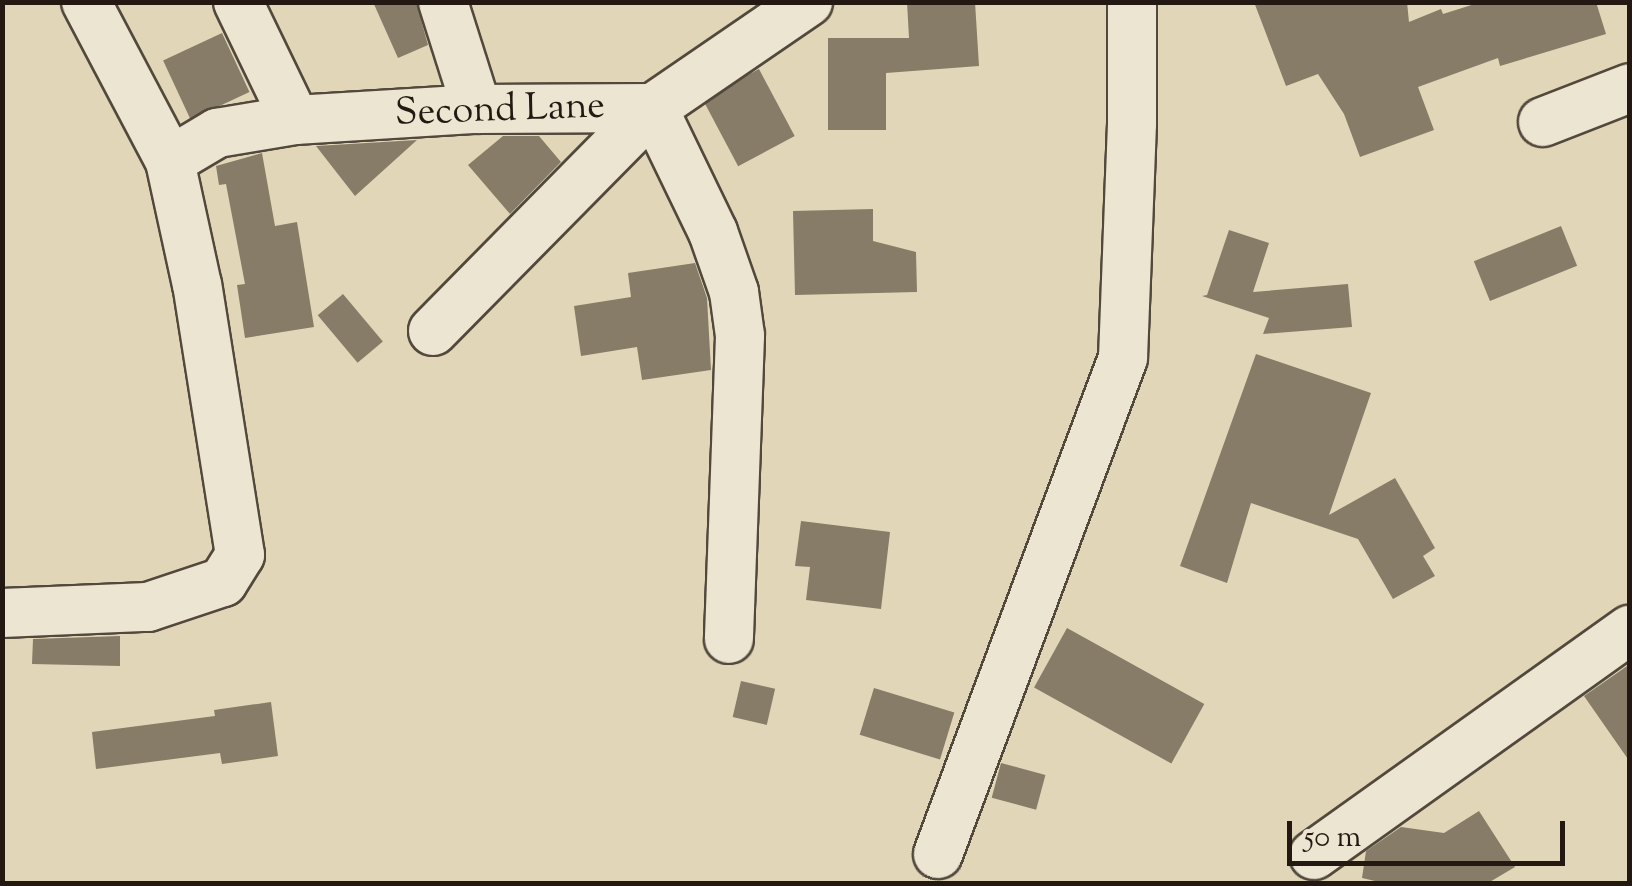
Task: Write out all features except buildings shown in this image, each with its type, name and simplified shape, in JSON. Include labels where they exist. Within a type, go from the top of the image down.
[{"type":"street","points":[[2,613],[148,607],[223,582],[240,555],[197,285],[170,161],[86,2]]},
{"type":"street","points":[[238,2],[295,120]]},
{"type":"street","points":[[442,2],[477,109]]},
{"type":"street","name":"Second Lane","points":[[170,161],[217,133],[295,120],[477,109],[652,108],[808,2]]},
{"type":"street","points":[[938,854],[1123,358],[1132,123],[1132,2]]},
{"type":"street","points":[[1543,122],[1630,88]]},
{"type":"street","points":[[433,331],[652,108],[713,232],[734,292],[740,336],[729,639]]},
{"type":"street","points":[[1314,855],[1630,630]]}]
